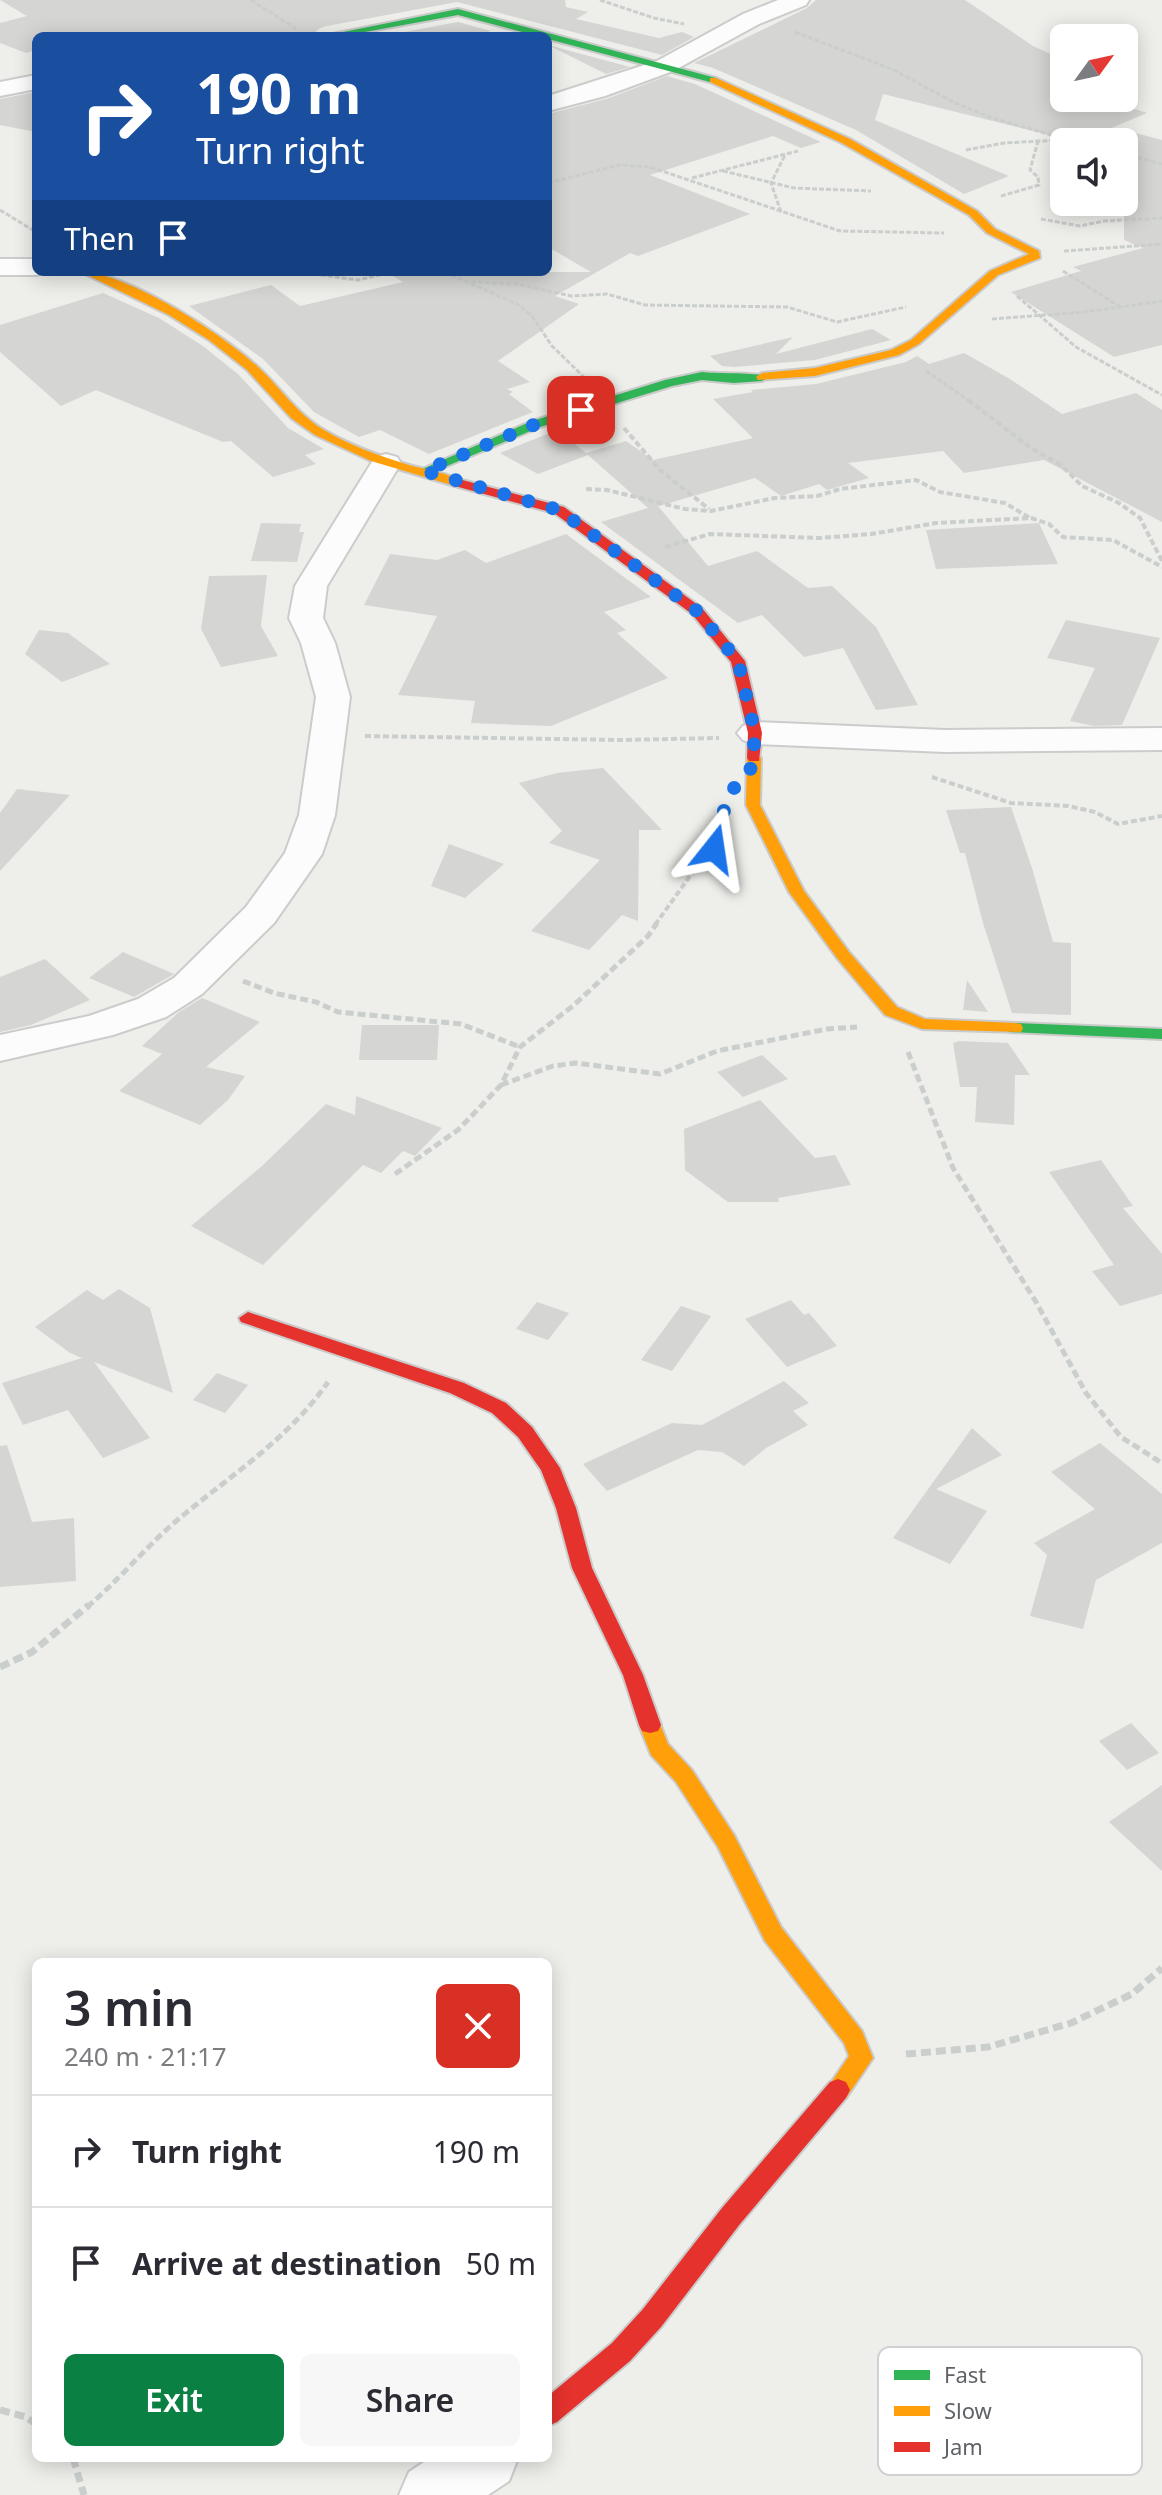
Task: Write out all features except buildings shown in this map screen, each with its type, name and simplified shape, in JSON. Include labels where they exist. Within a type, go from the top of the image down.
[{"type":"street","points":[[552,103],[665,66],[744,24],[798,0]]},
{"type":"street","points":[[350,32],[458,12],[535,32]]},
{"type":"street","points":[[424,471],[536,424],[702,376],[734,379],[815,372],[863,362],[901,349],[915,342],[994,273],[1034,258],[1035,253],[991,231],[967,210],[846,141],[718,82],[552,37]]},
{"type":"street","points":[[0,89],[32,83]]},
{"type":"street","points":[[0,267],[32,267]]},
{"type":"street","points":[[96,276],[170,309],[215,338],[251,367],[301,420],[352,449],[386,463],[559,510],[697,611],[738,661],[754,750],[753,805],[797,892],[843,955],[891,1011],[922,1024],[1162,1034]]},
{"type":"street","points":[[0,1048],[99,1026],[152,1008],[188,986],[260,915],[303,854],[317,815],[333,697],[318,643],[306,618],[311,586],[386,463]]},
{"type":"street","points":[[754,750],[945,741],[1162,739]]},
{"type":"street","points":[[248,1318],[457,1388],[499,1408],[525,1432],[550,1468],[566,1508],[582,1568],[633,1675],[659,1749],[684,1776],[701,1802],[748,1880],[773,1934],[831,2005],[854,2038],[861,2058],[652,2318],[621,2352],[552,2410]]},
{"type":"street","points":[[432,2495],[480,2462]]},
{"type":"path","points":[[251,0],[302,32]]},
{"type":"path","points":[[600,0],[654,18],[744,24],[827,42],[989,117],[1050,135]]},
{"type":"path","points":[[690,179],[846,141]]},
{"type":"path","points":[[967,210],[1039,185],[1038,177],[1030,170],[1038,141]]},
{"type":"path","points":[[966,150],[1050,141]]},
{"type":"path","points":[[781,213],[771,183],[785,154]]},
{"type":"path","points":[[1138,158],[1162,164]]},
{"type":"path","points":[[552,182],[619,165],[650,167],[840,231],[952,234],[1005,239]]},
{"type":"path","points":[[723,171],[803,189],[833,187],[856,192],[912,180]]},
{"type":"path","points":[[0,210],[32,230]]},
{"type":"path","points":[[967,210],[1080,226],[1104,221],[1162,218]]},
{"type":"path","points":[[1035,253],[1162,244]]},
{"type":"path","points":[[1035,253],[1122,308]]},
{"type":"path","points":[[994,273],[1066,342],[1122,374],[1151,386],[1162,395]]},
{"type":"path","points":[[329,276],[358,280],[375,276]]},
{"type":"path","points":[[455,276],[506,297],[532,316],[544,336],[575,365],[660,470],[711,511]]},
{"type":"path","points":[[471,282],[517,284],[571,296],[607,294],[645,305],[787,307],[837,322],[905,306],[942,319]]},
{"type":"path","points":[[1036,316],[1162,301]]},
{"type":"path","points":[[901,349],[934,378],[1031,448],[1061,465],[1082,486],[1119,503],[1140,518],[1162,561]]},
{"type":"path","points":[[559,510],[573,509],[573,498],[584,489],[607,490],[685,509],[711,511],[775,498],[817,496],[840,489],[916,480],[940,492],[1005,503],[1031,518]]},
{"type":"path","points":[[654,552],[710,534],[819,538],[871,534],[928,523],[1031,518],[1045,520],[1057,527],[1063,537],[1113,540],[1162,567]]},
{"type":"path","points":[[328,735],[621,740],[724,738],[754,750],[719,822],[714,849],[687,879],[648,936],[574,1005],[520,1047],[501,1085],[458,1130],[395,1174]]},
{"type":"path","points":[[932,777],[1011,803],[1068,806],[1095,812],[1118,824],[1162,816]]},
{"type":"path","points":[[207,968],[274,993],[316,1002],[338,1012],[461,1024],[520,1047]]},
{"type":"path","points":[[501,1085],[553,1066],[576,1063],[660,1074],[717,1051],[827,1029],[922,1024]]},
{"type":"path","points":[[898,1025],[953,1168],[1036,1302],[1086,1393],[1121,1437],[1162,1463]]},
{"type":"path","points":[[0,1667],[32,1652],[92,1603],[173,1524],[265,1450],[310,1408],[350,1352]]},
{"type":"path","points":[[861,2058],[988,2047],[1071,2023],[1132,1994],[1162,1968]]},
{"type":"path","points":[[0,2410],[32,2421]]},
{"type":"path","points":[[74,2462],[84,2495]]},
{"type":"traffic: fast","points":[[350,32],[458,12],[533,32]]},
{"type":"traffic: fast","points":[[552,37],[713,80]]},
{"type":"traffic: fast","points":[[424,471],[536,424],[669,383],[702,376],[734,379],[762,377]]},
{"type":"traffic: fast","points":[[1015,1028],[1162,1034]]},
{"type":"traffic: slow","points":[[713,80],[846,141],[973,213],[991,231],[1035,253],[1034,258],[994,273],[915,342],[895,353],[815,372],[762,377]]},
{"type":"traffic: slow","points":[[96,276],[152,302],[213,337],[251,367],[295,415],[319,432],[356,451],[455,482]]},
{"type":"traffic: slow","points":[[754,758],[753,805],[797,892],[843,955],[891,1011],[922,1024],[1015,1028]]},
{"type":"traffic: slow","points":[[650,1725],[659,1749],[684,1776],[726,1841],[773,1934],[854,2038],[861,2058],[838,2090]]},
{"type":"traffic: jam","points":[[455,482],[559,510],[697,611],[738,661],[755,733],[754,758]]},
{"type":"traffic: jam","points":[[248,1318],[457,1388],[499,1408],[525,1432],[550,1468],[566,1508],[582,1568],[633,1675],[650,1725]]},
{"type":"traffic: jam","points":[[552,2410],[621,2352],[652,2318],[731,2216],[838,2090]]},
{"type":"route","points":[[581,410],[536,424],[424,471],[559,510],[697,611],[738,661],[755,733],[752,767],[734,788],[719,822],[714,849]]}]
